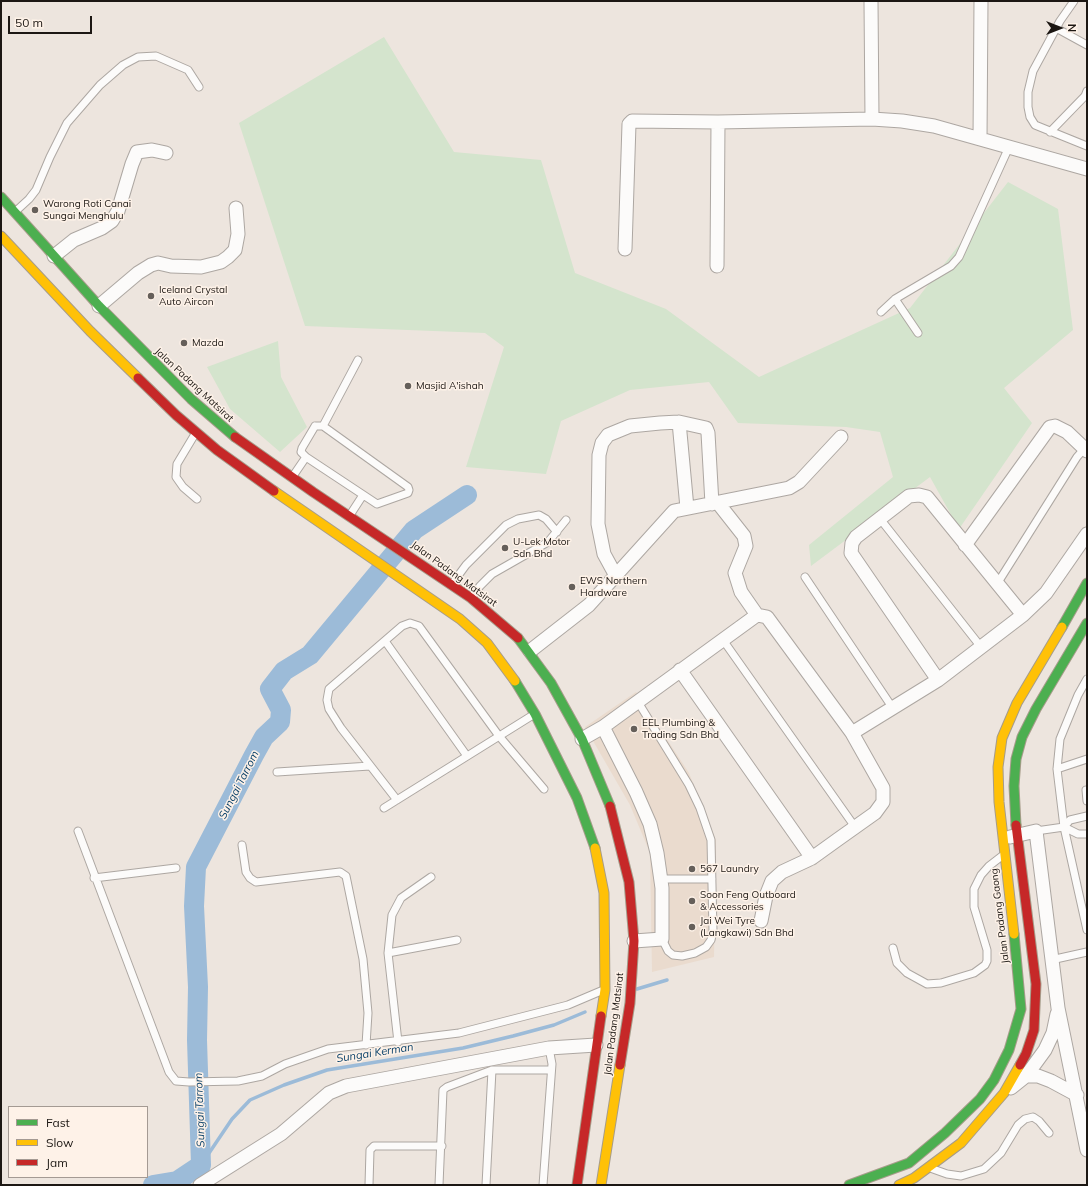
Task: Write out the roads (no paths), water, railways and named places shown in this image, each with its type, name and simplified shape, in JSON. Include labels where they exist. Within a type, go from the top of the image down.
[{"type":"main road","name":"Jalan Padang Matsirat","points":[[1,197],[99,306],[191,399],[231,434],[471,598],[509,629],[530,651],[552,683],[582,739],[610,805],[629,882],[634,941],[630,1003],[601,1185]]},
{"type":"main road","name":"Jalan Padang Matsirat","points":[[1,236],[90,331],[176,415],[261,482],[460,619],[487,643],[510,672],[535,714],[577,798],[598,858],[604,893],[605,990],[596,1045],[599,1077],[576,1185]]},
{"type":"main road","name":"Jalan Padang Gaong","points":[[849,1185],[861,1183],[909,1163],[945,1133],[980,1099],[994,1080],[1009,1050],[1021,1009],[1020,988],[1002,839],[998,767],[1002,738],[1017,703],[1087,583]]},
{"type":"main road","points":[[898,1185],[914,1178],[961,1143],[1004,1093],[1026,1054],[1034,1030],[1036,984],[1017,835],[1014,786],[1016,759],[1022,737],[1036,709],[1087,622]]},
{"type":"main road","points":[[599,1077],[618,1080]]},
{"type":"street","points":[[871,1],[872,119]]},
{"type":"street","points":[[980,1],[980,139]]},
{"type":"street","points":[[625,250],[628,124],[632,121],[718,122],[872,119],[934,126],[1087,169]]},
{"type":"street","points":[[717,266],[718,122]]},
{"type":"street","points":[[54,256],[74,240],[102,228],[112,221],[118,211],[137,152],[152,150],[166,153]]},
{"type":"street","points":[[99,306],[151,264],[158,263],[171,266],[201,267],[221,262],[228,257],[235,250],[238,234],[236,208]]},
{"type":"street","points":[[679,422],[687,508]]},
{"type":"street","points":[[616,576],[604,554],[598,524],[599,455],[602,443],[608,435],[630,426],[679,422],[706,428],[708,433],[715,504],[744,536],[746,546],[735,573],[741,592],[757,615],[767,617],[852,733],[884,788],[883,802],[875,813],[812,858],[782,872],[772,881],[766,896],[761,921]]},
{"type":"street","points":[[965,544],[1050,427],[1055,426],[1067,432],[1086,450]]},
{"type":"street","points":[[530,651],[589,605],[674,511],[715,504],[794,485],[841,437]]},
{"type":"street","points":[[938,680],[851,552],[852,543],[856,537],[881,520],[909,496],[919,495],[927,497],[1023,616]]},
{"type":"street","points":[[852,733],[938,680],[1023,616],[1046,593],[1087,534]]},
{"type":"street","points":[[582,739],[603,727],[757,615]]},
{"type":"street","points":[[680,670],[812,858]]},
{"type":"street","points":[[603,727],[636,792],[650,824],[661,879],[662,939],[634,941]]},
{"type":"street","points":[[1002,839],[1036,831],[1058,1008],[1077,1095],[1087,1150]]},
{"type":"street","points":[[1004,1093],[1026,1076],[1045,1050],[1053,1033],[1058,1008]]},
{"type":"street","points":[[200,1185],[281,1134],[329,1093],[346,1086],[549,1048],[596,1045]]},
{"type":"street","points":[[1026,1076],[1038,1076],[1077,1095]]},
{"type":"lane","points":[[1074,1],[1056,28],[1033,71],[1028,92],[1030,117],[1035,125],[1087,146]]},
{"type":"lane","points":[[1056,28],[1087,44]]},
{"type":"lane","points":[[14,212],[29,199],[36,190],[67,123],[100,85],[123,65],[138,57],[156,56],[188,70],[199,87]]},
{"type":"lane","points":[[1050,132],[1085,96],[1087,91]]},
{"type":"lane","points":[[881,312],[895,299],[951,266],[958,257],[1009,147]]},
{"type":"lane","points":[[895,299],[918,333]]},
{"type":"lane","points":[[323,426],[358,360]]},
{"type":"lane","points":[[315,426],[323,426],[409,490],[408,493],[377,504],[306,457],[301,452],[302,448],[315,426]]},
{"type":"lane","points":[[196,432],[177,464],[176,477],[183,487],[197,499]]},
{"type":"lane","points":[[997,584],[1086,450]]},
{"type":"lane","points":[[292,477],[306,457]]},
{"type":"lane","points":[[350,516],[363,496]]},
{"type":"lane","points":[[452,584],[466,565],[506,525],[518,519],[539,515],[546,519],[557,532]]},
{"type":"lane","points":[[471,598],[492,574],[533,552],[548,542],[566,520]]},
{"type":"lane","points":[[881,520],[981,647]]},
{"type":"lane","points":[[805,577],[892,707]]},
{"type":"lane","points":[[397,800],[341,728],[329,709],[327,700],[329,689],[402,626],[410,624],[419,626],[499,736],[544,789]]},
{"type":"lane","points":[[723,640],[855,827]]},
{"type":"lane","points":[[385,641],[467,756]]},
{"type":"lane","points":[[1087,679],[1078,695],[1060,739],[1057,769],[1064,827],[1087,930]]},
{"type":"lane","points":[[638,702],[689,786],[700,808],[711,840],[713,931],[711,940],[706,947],[695,953],[682,956],[674,955],[668,951],[662,939]]},
{"type":"lane","points":[[384,808],[535,714]]},
{"type":"lane","points":[[1057,769],[1087,759]]},
{"type":"lane","points":[[277,772],[370,766]]},
{"type":"lane","points":[[1086,790],[1087,801]]},
{"type":"lane","points":[[1064,827],[1070,820],[1087,816]]},
{"type":"lane","points":[[1036,831],[1064,827],[1078,834],[1087,834]]},
{"type":"lane","points":[[78,831],[94,878],[169,1072],[176,1080],[189,1082],[218,1081],[238,1080],[262,1076],[285,1064],[328,1050],[459,1033],[568,1005],[605,990]]},
{"type":"lane","points":[[242,845],[246,872],[250,878],[256,882],[340,872],[346,876],[363,959],[368,1013],[366,1045]]},
{"type":"lane","points":[[893,948],[897,963],[907,973],[927,984],[941,983],[974,973],[985,965],[987,961],[987,950],[974,907],[974,889],[981,875],[989,866],[1004,855]]},
{"type":"lane","points":[[94,878],[176,868]]},
{"type":"lane","points":[[398,1042],[388,953],[392,915],[401,898],[431,878]]},
{"type":"lane","points":[[661,879],[712,879]]},
{"type":"lane","points":[[388,953],[457,940]]},
{"type":"lane","points":[[1051,960],[1087,952]]},
{"type":"lane","points":[[543,1185],[552,1057],[549,1048]]},
{"type":"lane","points":[[439,1185],[442,1146],[443,1090],[446,1087],[492,1070],[551,1070]]},
{"type":"lane","points":[[486,1185],[492,1070]]},
{"type":"lane","points":[[929,1167],[947,1174],[961,1176],[984,1169],[1001,1153],[1018,1125],[1025,1119],[1033,1117],[1049,1132]]},
{"type":"lane","points":[[369,1185],[370,1150],[374,1146],[442,1146]]},
{"type":"waterway","name":"Sungai Tarrom","points":[[153,1185],[177,1181],[201,1165],[197,1040],[198,987],[194,906],[196,867],[264,737],[280,722],[281,710],[270,689],[284,671],[310,655],[414,530],[467,495]]},
{"type":"waterway","name":"Sungai Kerman","points":[[637,989],[667,980]]},
{"type":"waterway","name":"Sungai Kerman","points":[[201,1165],[232,1119],[250,1100],[284,1085],[327,1070],[463,1048],[513,1036],[554,1025],[585,1012]]},
{"type":"place","name":"Warong Roti Canai Sungai Menghulu","points":[[35,210]]},
{"type":"place","name":"Iceland Crystal Auto Aircon","points":[[151,296]]},
{"type":"place","name":"Mazda","points":[[184,343]]},
{"type":"place","name":"Masjid A'ishah","points":[[408,386]]},
{"type":"place","name":"U-Lek Motor Sdn Bhd","points":[[505,548]]},
{"type":"place","name":"EWS Northern Hardware","points":[[572,587]]},
{"type":"place","name":"EEL Plumbing & Trading Sdn Bhd","points":[[634,729]]},
{"type":"place","name":"567 Laundry","points":[[692,869]]},
{"type":"place","name":"Soon Feng Outboard & Accessories","points":[[692,901]]},
{"type":"place","name":"Jai Wei Tyre (Langkawi) Sdn Bhd","points":[[692,927]]}]
